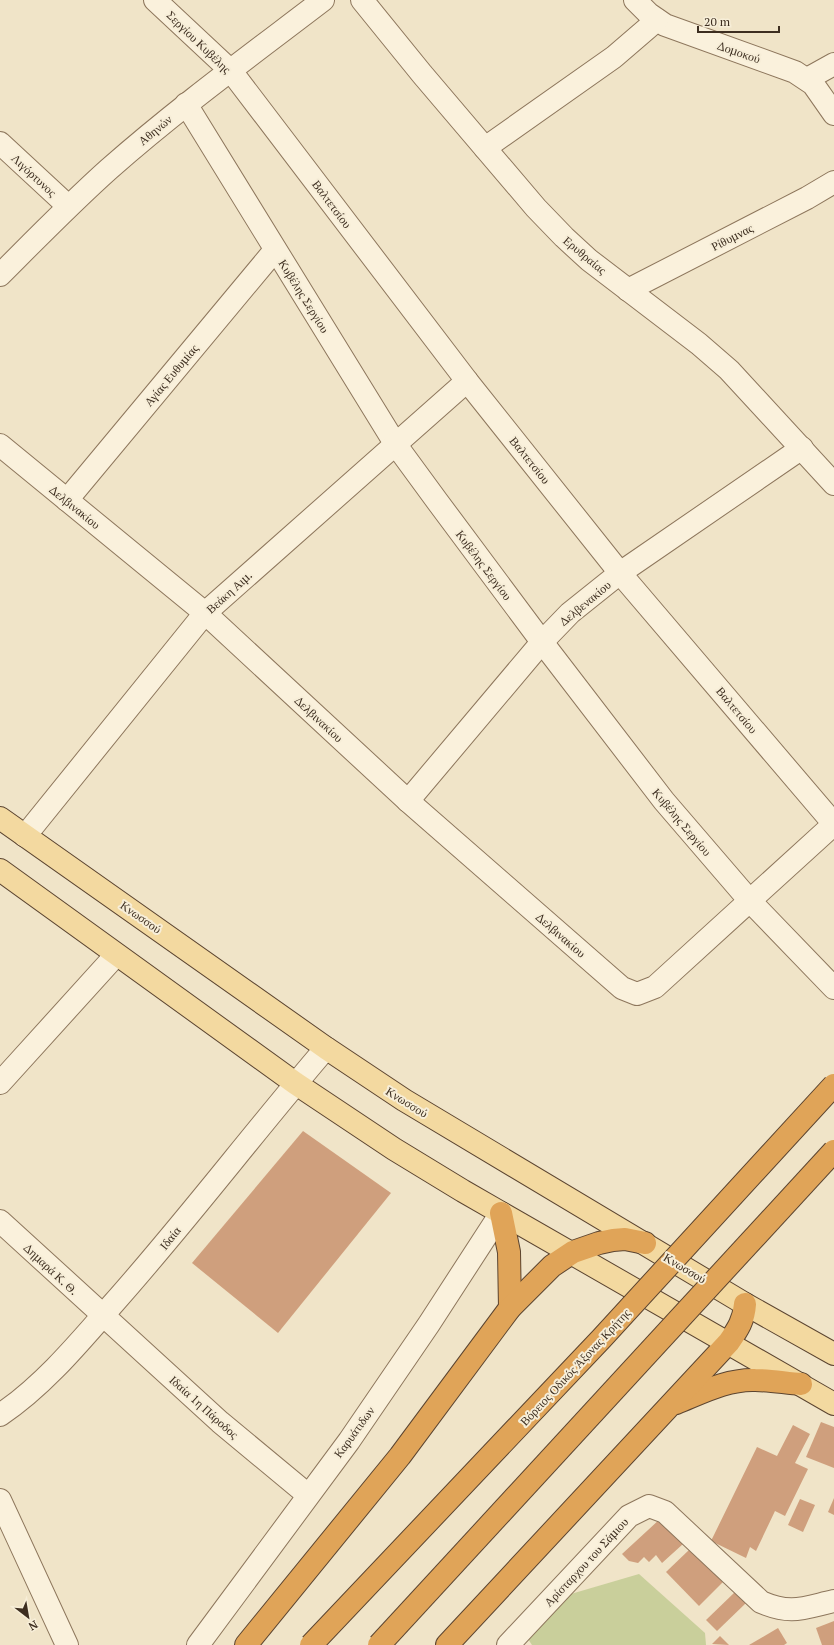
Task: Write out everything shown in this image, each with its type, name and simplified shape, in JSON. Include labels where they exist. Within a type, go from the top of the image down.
[{"type":"highway","name":"Βόρειος Οδικός Άξονας Κρήτης","points":[[311,1645],[624,1315],[834,1085]]},
{"type":"highway","points":[[379,1645],[834,1151]]},
{"type":"highway","points":[[501,1213],[509,1252],[510,1308]]},
{"type":"highway","points":[[246,1645],[400,1456],[510,1308],[552,1266],[573,1252],[613,1240],[625,1240],[645,1244]]},
{"type":"highway","points":[[447,1645],[729,1342],[740,1327],[744,1315],[745,1304]]},
{"type":"highway","points":[[671,1405],[713,1388],[737,1382],[754,1380],[801,1384]]},
{"type":"main road","name":"Κνωσσού","points":[[0,818],[326,1048],[427,1115],[745,1304],[834,1354]]},
{"type":"main road","points":[[0,870],[295,1084],[394,1149],[501,1213],[573,1252],[834,1404]]},
{"type":"street","name":"Σεργίου Κυβέλης","points":[[155,0],[236,78]]},
{"type":"street","name":"Αθηνών","points":[[0,275],[68,206],[109,169],[186,104],[236,78],[323,0]]},
{"type":"street","name":"Ερυθραίας","points":[[362,0],[485,148],[564,237],[729,370],[834,484]]},
{"type":"street","name":"Δομοκού","points":[[635,0],[657,20],[677,31],[779,66],[807,79],[819,91],[834,114]]},
{"type":"street","points":[[485,148],[609,61],[657,20]]},
{"type":"street","points":[[807,79],[834,64]]},
{"type":"street","name":"Βαλτετσίου","points":[[236,78],[467,381],[620,573],[834,824]]},
{"type":"street","name":"Κυβέλης Σεργίου","points":[[186,104],[396,445],[542,642],[664,801],[750,901],[834,988]]},
{"type":"street","name":"Λιγόρτυνος","points":[[0,143],[68,206]]},
{"type":"street","name":"Ρίθυμνας","points":[[628,290],[807,198],[834,182]]},
{"type":"street","name":"Αγίας Ευθυμίας","points":[[67,500],[275,250]]},
{"type":"street","name":"Βεάκη Αιμ.","points":[[25,836],[205,613],[467,381]]},
{"type":"street","name":"Δελβινακίου","points":[[0,445],[205,613],[408,801],[622,988],[637,994],[655,987],[750,901]]},
{"type":"street","name":"Δελβενακίου","points":[[408,801],[542,642],[570,613],[620,573],[802,448]]},
{"type":"street","points":[[750,901],[834,824]]},
{"type":"street","points":[[0,1083],[116,955]]},
{"type":"street","name":"Ιδαία","points":[[0,1415],[37,1384],[103,1316],[142,1272],[326,1048]]},
{"type":"street","name":"Καρυάτιδων","points":[[198,1645],[388,1385],[501,1213]]},
{"type":"street","name":"Δημαρά Κ. Θ.","points":[[0,1222],[103,1316]]},
{"type":"street","name":"Ιδαία 1η Πάροδος","points":[[103,1316],[226,1427],[308,1495]]},
{"type":"street","points":[[0,1500],[67,1645]]},
{"type":"street","name":"Αρίσταρχου του Σάμιου","points":[[508,1645],[628,1516],[649,1506],[665,1512],[761,1602],[776,1608],[794,1610],[834,1601]]},
{"type":"green space","points":[[639,1574],[705,1633],[706,1645],[532,1645],[526,1636],[564,1596]]},
{"type":"building","points":[[303,1131],[391,1193],[278,1333],[192,1263]]},
{"type":"building","points":[[821,1422],[834,1427],[834,1468],[806,1457]]},
{"type":"building","points":[[793,1425],[810,1434],[795,1463],[808,1469],[785,1516],[775,1511],[756,1551],[750,1547],[746,1558],[711,1541],[757,1447],[777,1456]]},
{"type":"building","points":[[834,1498],[834,1515],[828,1512]]},
{"type":"building","points":[[800,1499],[815,1505],[803,1532],[788,1525]]},
{"type":"building","points":[[660,1519],[683,1544],[662,1563],[656,1555],[649,1562],[644,1557],[638,1563],[629,1561],[622,1554]]},
{"type":"building","points":[[690,1549],[723,1582],[699,1606],[666,1572]]},
{"type":"building","points":[[735,1592],[746,1603],[717,1631],[706,1620]]},
{"type":"building","points":[[834,1621],[834,1645],[822,1645],[816,1628]]},
{"type":"building","points":[[778,1628],[787,1643],[784,1645],[749,1645]]},
{"type":"building","points":[[720,1636],[729,1645],[712,1644]]}]
